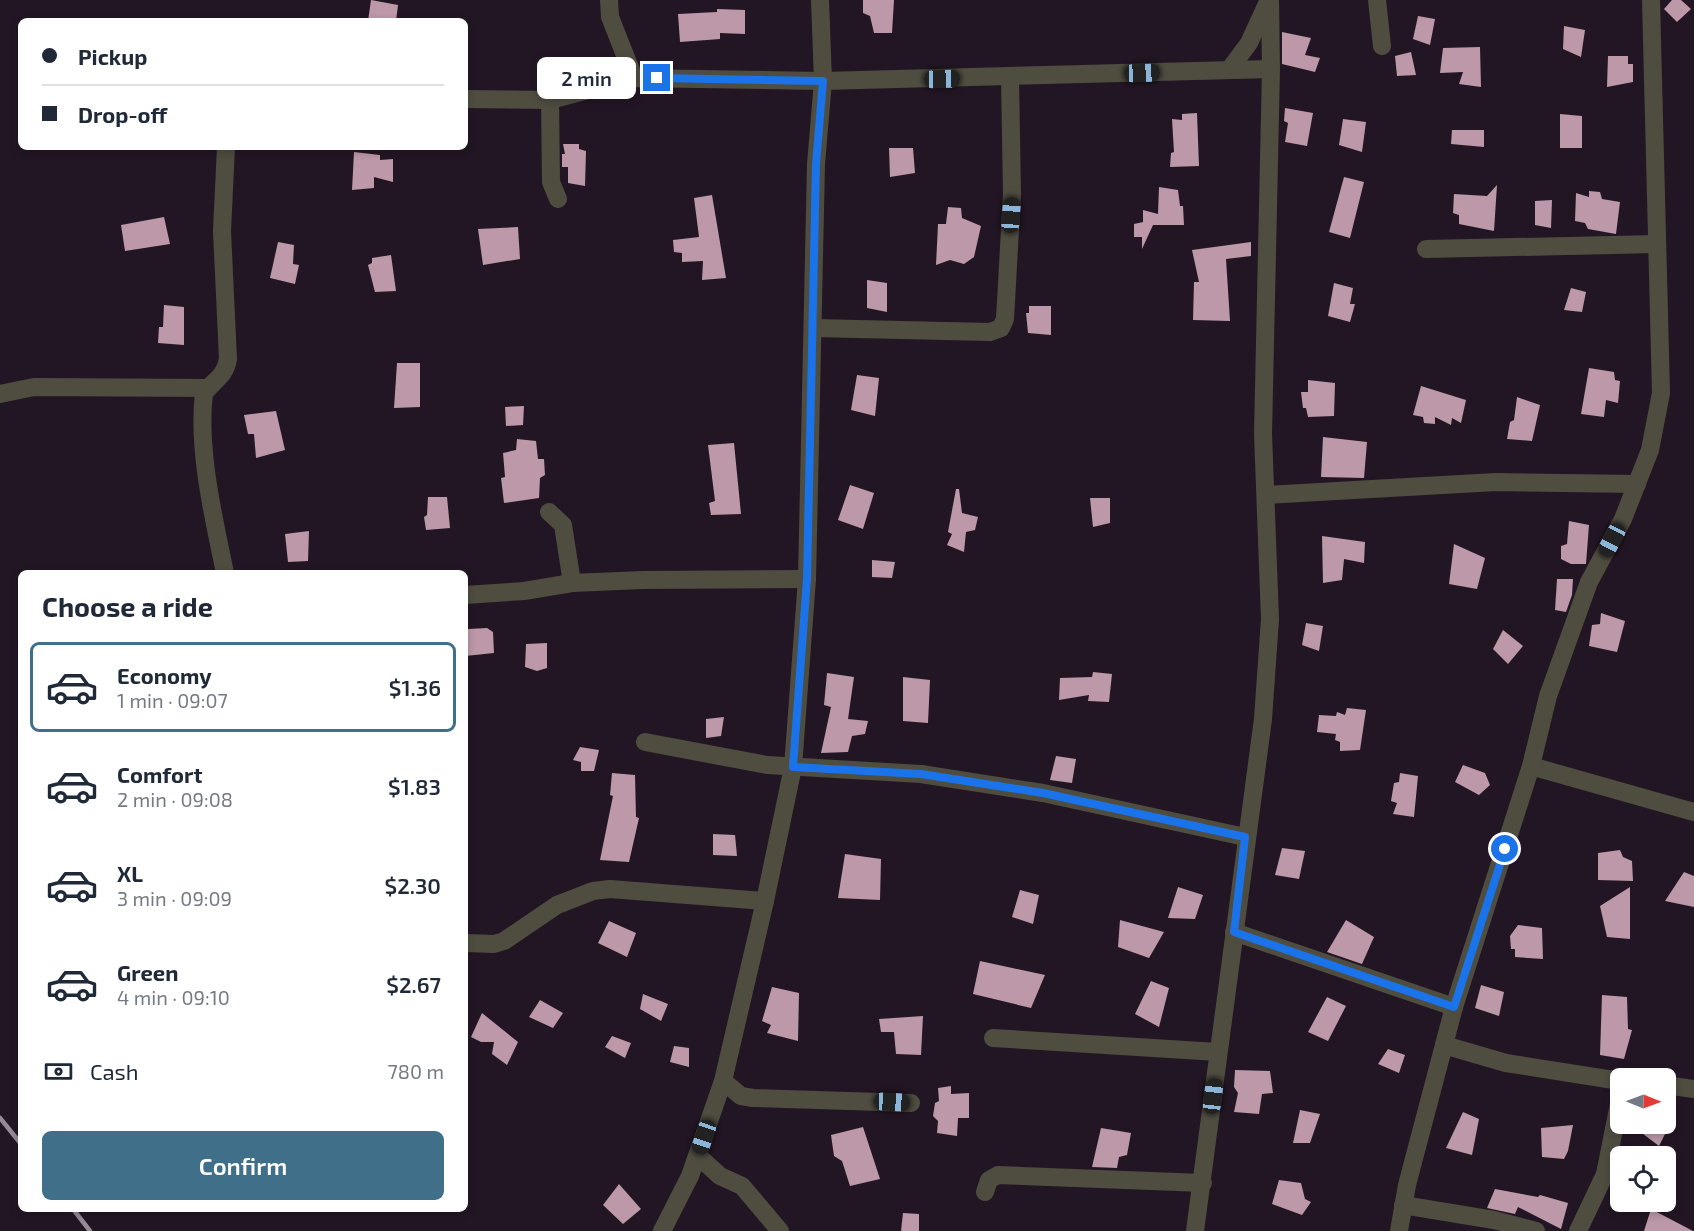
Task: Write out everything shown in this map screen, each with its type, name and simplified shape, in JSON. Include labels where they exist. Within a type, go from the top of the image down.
[{"type":"street","points":[[609,0],[610,16],[634,78]]},
{"type":"street","points":[[662,1231],[698,1156],[723,1082],[793,767],[807,579],[816,164],[823,81],[820,0]]},
{"type":"street","points":[[1195,1231],[1203,1183],[1245,837],[1263,719],[1270,620],[1263,434],[1271,69],[1269,0]]},
{"type":"street","points":[[1229,70],[1249,43],[1269,0]]},
{"type":"street","points":[[1377,0],[1382,46]]},
{"type":"street","points":[[1399,1231],[1403,1204],[1454,1007],[1531,766],[1548,696],[1589,582],[1623,519],[1650,450],[1661,393],[1651,0]]},
{"type":"street","points":[[468,99],[550,100],[634,78],[823,81],[1010,78],[1271,69]]},
{"type":"street","points":[[813,328],[990,332],[1001,328],[1005,319],[1012,194],[1010,78]]},
{"type":"street","points":[[550,100],[552,182],[558,199]]},
{"type":"street","points":[[224,570],[205,451],[203,404],[204,393],[223,375],[228,359],[222,231],[226,150]]},
{"type":"street","points":[[1426,249],[1657,244]]},
{"type":"street","points":[[0,394],[34,387],[208,388]]},
{"type":"street","points":[[1266,495],[1496,482],[1637,484]]},
{"type":"street","points":[[549,512],[563,525],[572,583]]},
{"type":"street","points":[[468,595],[524,591],[572,583],[807,579]]},
{"type":"street","points":[[645,742],[728,759],[793,767],[921,774],[1043,793],[1245,837]]},
{"type":"street","points":[[1531,766],[1694,812]]},
{"type":"street","points":[[468,943],[494,944],[504,941],[557,905],[593,891],[610,889],[765,901]]},
{"type":"street","points":[[1234,932],[1454,1007]]},
{"type":"street","points":[[993,1038],[1218,1052]]},
{"type":"street","points":[[1444,1045],[1506,1064],[1610,1080]]},
{"type":"street","points":[[723,1082],[741,1096],[753,1098],[911,1103]]},
{"type":"street","points":[[1676,1087],[1694,1089]]},
{"type":"street","points":[[1578,1231],[1586,1219],[1605,1174],[1613,1134]]},
{"type":"street","points":[[698,1156],[720,1176],[741,1186],[780,1231]]},
{"type":"street","points":[[985,1192],[989,1180],[998,1175],[1203,1183]]},
{"type":"street","points":[[1403,1204],[1494,1220],[1536,1231]]},
{"type":"building","points":[[371,0],[398,5],[396,18],[368,18]]},
{"type":"building","points":[[863,0],[894,0],[892,33],[874,33],[870,16],[863,13]]},
{"type":"building","points":[[1672,0],[1681,0],[1691,9],[1677,22],[1664,9]]},
{"type":"building","points":[[717,9],[745,10],[745,34],[720,33],[720,39],[680,42],[678,14],[717,12]]},
{"type":"building","points":[[1418,16],[1435,19],[1430,45],[1413,39]]},
{"type":"building","points":[[1564,26],[1585,30],[1581,57],[1563,49]]},
{"type":"building","points":[[1282,32],[1311,38],[1305,55],[1320,58],[1315,72],[1282,64]]},
{"type":"building","points":[[1480,47],[1481,87],[1459,84],[1463,72],[1440,73],[1443,48]]},
{"type":"building","points":[[1411,52],[1416,75],[1397,76],[1395,56]]},
{"type":"building","points":[[1608,56],[1628,56],[1628,64],[1633,64],[1633,82],[1607,87]]},
{"type":"building","points":[[1285,108],[1313,113],[1307,146],[1285,142],[1288,123],[1284,121]]},
{"type":"building","points":[[1197,113],[1199,166],[1170,167],[1171,153],[1174,152],[1172,119],[1182,120],[1182,114]]},
{"type":"building","points":[[1560,114],[1582,116],[1582,148],[1560,148]]},
{"type":"building","points":[[1343,119],[1366,122],[1362,152],[1339,145]]},
{"type":"building","points":[[1452,130],[1484,130],[1484,147],[1451,144]]},
{"type":"building","points":[[563,144],[579,144],[579,149],[586,151],[585,186],[568,183],[568,167],[562,167],[562,154],[565,154]]},
{"type":"building","points":[[889,148],[913,148],[915,173],[890,177]]},
{"type":"building","points":[[354,152],[380,155],[380,160],[393,159],[393,182],[374,177],[374,188],[352,190]]},
{"type":"building","points":[[1344,177],[1364,182],[1350,238],[1329,232]]},
{"type":"building","points":[[1497,185],[1494,231],[1459,224],[1459,215],[1453,213],[1454,194],[1487,196]]},
{"type":"building","points":[[1159,187],[1178,190],[1180,206],[1183,206],[1184,225],[1153,225],[1142,249],[1142,237],[1134,237],[1134,224],[1143,222],[1143,210],[1158,214]]},
{"type":"building","points":[[1589,191],[1600,192],[1602,199],[1620,202],[1616,234],[1588,229],[1585,223],[1575,221],[1576,193],[1589,197]]},
{"type":"building","points":[[712,195],[726,278],[702,280],[703,261],[682,262],[682,253],[674,252],[673,240],[699,237],[694,198]]},
{"type":"building","points":[[1552,200],[1551,228],[1535,225],[1535,201]]},
{"type":"building","points":[[948,207],[961,208],[962,218],[981,226],[974,257],[964,264],[950,260],[936,265],[938,224],[946,224]]},
{"type":"building","points":[[164,217],[170,244],[125,251],[121,225]]},
{"type":"building","points":[[518,227],[520,259],[483,265],[478,229]]},
{"type":"building","points":[[278,242],[294,245],[293,264],[299,265],[295,284],[270,278]]},
{"type":"building","points":[[1251,242],[1251,256],[1226,259],[1230,321],[1193,320],[1194,282],[1199,282],[1192,250]]},
{"type":"building","points":[[391,255],[396,291],[375,292],[368,265],[372,263],[372,258]]},
{"type":"building","points":[[867,280],[887,283],[887,312],[867,308]]},
{"type":"building","points":[[1334,283],[1353,288],[1350,304],[1355,304],[1350,322],[1328,316]]},
{"type":"building","points":[[1571,288],[1586,292],[1582,312],[1564,310]]},
{"type":"building","points":[[164,305],[184,307],[184,345],[158,343],[159,327],[163,327]]},
{"type":"building","points":[[1029,306],[1051,306],[1051,335],[1028,333],[1026,313],[1029,313]]},
{"type":"building","points":[[397,363],[420,363],[420,407],[394,408]]},
{"type":"building","points":[[1589,368],[1614,372],[1615,380],[1620,381],[1618,403],[1606,400],[1604,417],[1581,414]]},
{"type":"building","points":[[857,375],[879,378],[875,416],[851,410]]},
{"type":"building","points":[[1308,380],[1335,383],[1334,416],[1308,417],[1306,408],[1303,408],[1301,392],[1308,392]]},
{"type":"building","points":[[1421,386],[1466,400],[1461,423],[1452,418],[1451,425],[1435,417],[1435,424],[1424,423],[1423,417],[1413,415]]},
{"type":"building","points":[[1517,397],[1540,405],[1532,441],[1507,439],[1510,422],[1514,420]]},
{"type":"building","points":[[524,406],[523,425],[506,426],[505,407]]},
{"type":"building","points":[[276,411],[285,450],[256,458],[254,434],[248,434],[244,415]]},
{"type":"building","points":[[1323,437],[1367,442],[1364,478],[1321,477]]},
{"type":"building","points":[[517,439],[536,441],[538,459],[544,459],[545,475],[540,478],[539,498],[504,503],[501,478],[505,477],[503,453],[516,450]]},
{"type":"building","points":[[734,443],[741,514],[711,515],[709,503],[715,501],[708,445]]},
{"type":"building","points":[[850,485],[874,493],[863,529],[838,520]]},
{"type":"building","points":[[956,489],[959,489],[962,513],[978,517],[975,530],[966,532],[964,552],[947,545],[952,534],[948,532]]},
{"type":"building","points":[[428,497],[447,497],[450,528],[426,530],[424,517],[427,515]]},
{"type":"building","points":[[1090,498],[1110,498],[1110,523],[1093,527]]},
{"type":"building","points":[[1569,521],[1589,525],[1586,564],[1571,564],[1561,559],[1561,546],[1567,544]]},
{"type":"building","points":[[309,531],[308,561],[288,562],[285,534]]},
{"type":"building","points":[[1322,536],[1365,542],[1364,563],[1344,559],[1342,580],[1323,583]]},
{"type":"building","points":[[1454,544],[1485,558],[1477,589],[1449,584]]},
{"type":"building","points":[[872,560],[895,562],[892,578],[872,577]]},
{"type":"building","points":[[1557,579],[1573,579],[1572,595],[1566,612],[1555,610]]},
{"type":"building","points":[[1601,613],[1625,621],[1617,652],[1589,646],[1592,625],[1600,624]]},
{"type":"building","points":[[1306,623],[1323,626],[1319,651],[1302,645]]},
{"type":"building","points":[[487,628],[493,632],[494,653],[468,656],[468,629]]},
{"type":"building","points":[[1503,630],[1523,646],[1508,664],[1493,649]]},
{"type":"building","points":[[547,643],[547,668],[537,671],[525,667],[526,644]]},
{"type":"building","points":[[1093,672],[1112,674],[1109,702],[1088,701],[1089,695],[1059,700],[1060,678],[1092,677]]},
{"type":"building","points":[[827,673],[854,677],[848,719],[868,721],[865,734],[852,736],[848,752],[821,753],[831,707],[824,705]]},
{"type":"building","points":[[903,677],[930,680],[928,723],[903,721]]},
{"type":"building","points":[[1347,708],[1366,710],[1360,750],[1340,751],[1340,742],[1335,740],[1336,734],[1317,732],[1319,715],[1336,716],[1337,712],[1345,715]]},
{"type":"building","points":[[724,717],[721,736],[706,738],[706,719]]},
{"type":"building","points":[[580,747],[599,750],[594,771],[581,771],[581,762],[573,760]]},
{"type":"building","points":[[1056,756],[1076,759],[1072,783],[1050,780]]},
{"type":"building","points":[[1463,765],[1485,773],[1490,785],[1479,795],[1455,782]]},
{"type":"building","points":[[612,773],[635,775],[636,817],[639,818],[629,862],[600,860],[613,796],[610,795]]},
{"type":"building","points":[[1400,773],[1418,776],[1414,817],[1393,814],[1397,803],[1391,801],[1394,783],[1399,782]]},
{"type":"building","points":[[713,834],[735,835],[737,856],[713,855]]},
{"type":"building","points":[[1282,848],[1305,851],[1299,879],[1275,875]]},
{"type":"building","points":[[1620,850],[1623,857],[1632,861],[1633,881],[1598,880],[1598,853]]},
{"type":"building","points":[[845,854],[881,859],[880,900],[838,898]]},
{"type":"building","points":[[1684,872],[1694,876],[1694,907],[1665,901]]},
{"type":"building","points":[[1178,887],[1203,895],[1195,919],[1168,918]]},
{"type":"building","points":[[1630,887],[1630,939],[1607,937],[1600,906]]},
{"type":"building","points":[[1020,890],[1039,895],[1033,924],[1012,917]]},
{"type":"building","points":[[1120,920],[1164,932],[1149,958],[1118,947]]},
{"type":"building","points":[[1346,920],[1374,937],[1362,964],[1327,952]]},
{"type":"building","points":[[609,921],[636,933],[627,957],[598,943]]},
{"type":"building","points":[[1518,925],[1542,928],[1543,959],[1515,957],[1515,949],[1511,949],[1510,936]]},
{"type":"building","points":[[980,961],[1045,975],[1031,1008],[973,994]]},
{"type":"building","points":[[1151,981],[1169,988],[1159,1027],[1135,1014]]},
{"type":"building","points":[[1481,985],[1504,992],[1499,1016],[1475,1008]]},
{"type":"building","points":[[772,987],[799,993],[798,1041],[767,1033],[771,1025],[762,1021]]},
{"type":"building","points":[[643,994],[668,1004],[661,1021],[640,1009]]},
{"type":"building","points":[[1602,995],[1627,997],[1628,1029],[1632,1030],[1624,1059],[1600,1055]]},
{"type":"building","points":[[1327,997],[1346,1006],[1328,1041],[1308,1032]]},
{"type":"building","points":[[540,1000],[563,1013],[553,1028],[529,1017]]},
{"type":"building","points":[[482,1013],[518,1042],[507,1065],[492,1054],[494,1042],[481,1042],[471,1037]]},
{"type":"building","points":[[923,1016],[921,1055],[896,1054],[894,1032],[881,1032],[879,1019]]},
{"type":"building","points":[[612,1036],[631,1043],[625,1058],[605,1047]]},
{"type":"building","points":[[674,1046],[689,1048],[689,1067],[670,1062]]},
{"type":"building","points":[[1388,1049],[1405,1055],[1399,1073],[1378,1064]]},
{"type":"building","points":[[1235,1070],[1270,1071],[1273,1093],[1262,1094],[1259,1114],[1234,1112],[1238,1093],[1234,1087]]},
{"type":"building","points":[[951,1086],[951,1094],[969,1093],[969,1118],[958,1118],[957,1136],[937,1133],[938,1121],[933,1116],[935,1103],[939,1101],[938,1088]]},
{"type":"building","points":[[1300,1110],[1320,1114],[1310,1143],[1293,1143]]},
{"type":"building","points":[[1463,1112],[1479,1119],[1472,1155],[1446,1148]]},
{"type":"building","points":[[1573,1125],[1568,1151],[1564,1159],[1542,1157],[1541,1128]]},
{"type":"building","points":[[863,1127],[880,1179],[850,1186],[842,1161],[834,1156],[831,1135]]},
{"type":"building","points":[[1101,1128],[1131,1133],[1127,1155],[1119,1157],[1117,1168],[1092,1167]]},
{"type":"building","points":[[1643,1134],[1665,1134],[1659,1146]]},
{"type":"building","points":[[1279,1180],[1301,1183],[1305,1199],[1311,1202],[1302,1215],[1272,1204]]},
{"type":"building","points":[[619,1184],[641,1209],[623,1224],[603,1205]]},
{"type":"building","points":[[1495,1189],[1538,1197],[1540,1195],[1568,1203],[1561,1229],[1518,1207],[1515,1214],[1487,1208]]},
{"type":"building","points":[[1650,1212],[1657,1212],[1693,1231],[1644,1231]]},
{"type":"building","points":[[903,1213],[919,1214],[919,1231],[901,1231]]},
{"type":"railway","points":[[0,1118],[18,1140]]},
{"type":"railway","points":[[75,1212],[90,1231]]},
{"type":"route","points":[[657,78],[823,81],[816,164],[807,579],[793,767],[921,774],[1043,793],[1245,837],[1234,932],[1454,1007],[1505,849]]}]
